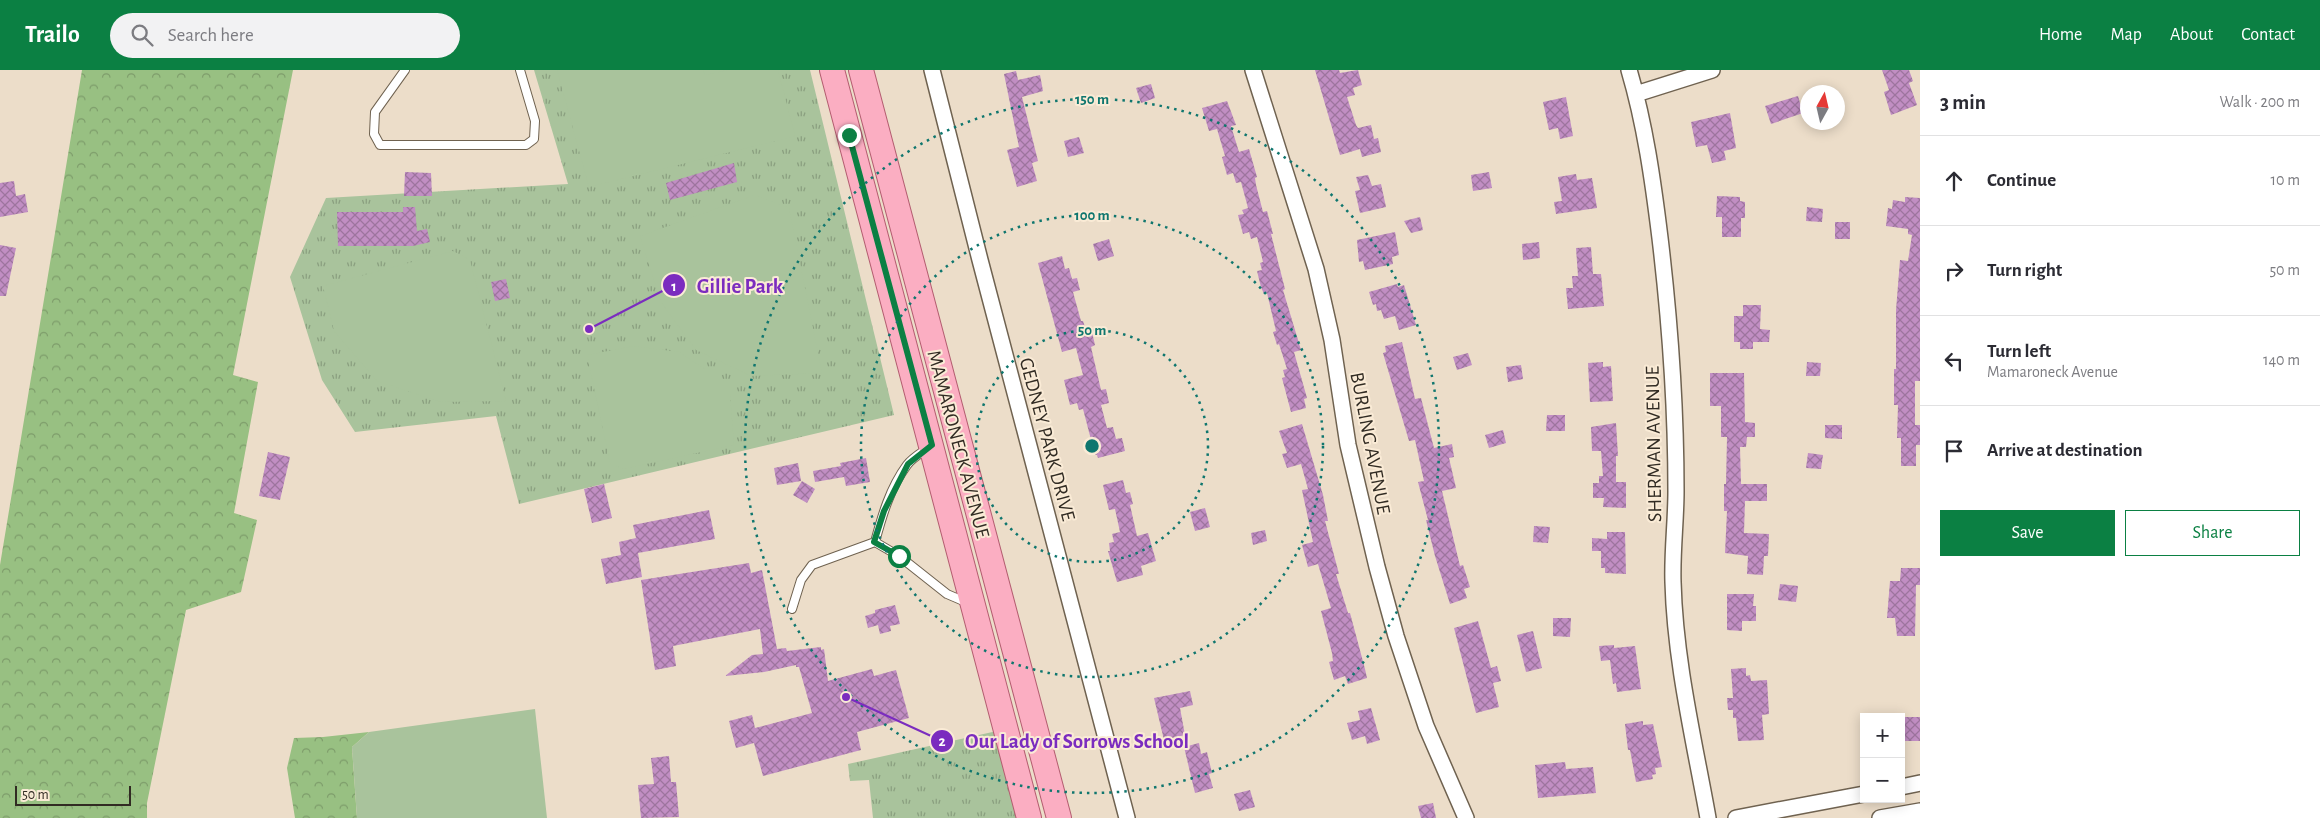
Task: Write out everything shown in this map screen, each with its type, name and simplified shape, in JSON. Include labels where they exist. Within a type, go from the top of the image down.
[{"type":"main road","name":"MAMARONECK AVENUE","points":[[832,70],[1029,818]]},
{"type":"main road","name":"MAMARONECK AVENUE","points":[[861,70],[1059,818]]},
{"type":"street","name":"GEDNEY PARK DRIVE","points":[[932,70],[977,251],[1127,818]]},
{"type":"street","name":"BURLING AVENUE","points":[[1253,70],[1316,269],[1332,340],[1348,445],[1396,636],[1426,726],[1466,818]]},
{"type":"street","name":"SHERMAN AVENUE","points":[[1629,70],[1636,94],[1654,188],[1672,369],[1676,492],[1673,582],[1682,675],[1708,818]]},
{"type":"street","points":[[1636,94],[1712,70]]},
{"type":"street","points":[[1905,786],[1920,783]]},
{"type":"street","points":[[1736,818],[1860,795]]},
{"type":"street","points":[[1880,818],[1920,811]]},
{"type":"lane","points":[[405,70],[375,112],[374,134],[380,145],[526,145],[534,139],[535,121],[520,70]]},
{"type":"lane","points":[[874,542],[884,511],[908,464],[932,445]]},
{"type":"lane","points":[[792,609],[801,580],[812,565],[874,542],[899,556],[947,594],[973,605]]},
{"type":"green space","points":[[82,70],[293,70],[233,375],[258,382],[234,513],[257,520],[241,592],[186,610],[147,803],[147,818],[0,818],[0,565]]},
{"type":"green space","points":[[534,70],[810,70],[894,415],[519,504],[496,416],[355,432],[322,380],[290,277],[326,198],[568,184]]},
{"type":"green space","points":[[557,70],[703,70],[705,75],[728,70],[778,70],[795,136],[589,187]]},
{"type":"green space","points":[[755,195],[789,208],[822,373],[751,376],[696,350],[661,302],[640,236]]},
{"type":"green space","points":[[453,251],[470,260],[506,401],[441,402],[377,381],[334,331],[323,286]]},
{"type":"green space","points":[[634,346],[679,352],[705,369],[730,394],[734,445],[623,469],[610,463],[587,355]]},
{"type":"green space","points":[[535,709],[547,818],[357,818],[352,747],[369,732]]},
{"type":"green space","points":[[1006,729],[1028,818],[873,818],[869,780],[850,781],[848,764]]},
{"type":"green space","points":[[369,732],[352,747],[357,818],[295,818],[287,768],[294,738]]},
{"type":"building","points":[[1315,70],[1339,70],[1340,73],[1358,70],[1362,85],[1353,88],[1355,95],[1347,97],[1356,125],[1358,128],[1371,125],[1374,139],[1378,138],[1381,152],[1362,157],[1360,149],[1340,155]]},
{"type":"building","points":[[1882,70],[1909,70],[1913,81],[1909,83],[1917,105],[1891,115],[1884,92],[1889,90]]},
{"type":"building","points":[[1016,71],[1018,80],[1040,75],[1043,91],[1022,97],[1038,161],[1032,163],[1037,181],[1017,187],[1007,150],[1019,147],[1004,74]]},
{"type":"building","points":[[1151,84],[1155,98],[1141,103],[1136,88]]},
{"type":"building","points":[[1798,96],[1800,114],[1771,124],[1765,106]]},
{"type":"building","points":[[1566,97],[1573,136],[1560,139],[1558,128],[1549,130],[1543,102]]},
{"type":"building","points":[[1227,101],[1236,125],[1231,126],[1239,152],[1249,149],[1257,177],[1255,178],[1256,185],[1263,212],[1267,211],[1273,234],[1271,234],[1285,289],[1283,290],[1301,350],[1294,352],[1307,398],[1304,399],[1306,408],[1291,412],[1282,378],[1285,377],[1283,370],[1287,369],[1273,332],[1276,331],[1267,293],[1264,294],[1257,271],[1262,270],[1260,263],[1263,262],[1257,237],[1251,239],[1249,232],[1243,234],[1238,215],[1244,214],[1242,210],[1248,208],[1241,182],[1236,183],[1233,173],[1227,175],[1222,157],[1225,156],[1217,129],[1209,131],[1202,108]]},
{"type":"building","points":[[1730,113],[1736,148],[1724,151],[1726,160],[1712,163],[1707,145],[1696,147],[1691,122]]},
{"type":"building","points":[[1079,137],[1084,153],[1068,157],[1064,141]]},
{"type":"building","points":[[734,163],[737,182],[670,200],[666,183]]},
{"type":"building","points":[[405,172],[431,173],[432,196],[404,196]]},
{"type":"building","points":[[1489,172],[1492,188],[1473,191],[1471,175]]},
{"type":"building","points":[[1576,174],[1577,180],[1592,178],[1597,208],[1556,214],[1554,202],[1562,201],[1558,177]]},
{"type":"building","points":[[1368,175],[1372,186],[1381,184],[1386,207],[1360,213],[1355,191],[1360,190],[1356,177]]},
{"type":"building","points":[[14,181],[16,196],[25,194],[28,212],[0,217],[0,183]]},
{"type":"building","points":[[1717,196],[1740,197],[1740,201],[1745,202],[1745,218],[1741,218],[1741,237],[1722,237],[1722,217],[1716,217]]},
{"type":"building","points":[[1905,197],[1920,198],[1920,381],[1915,381],[1915,425],[1920,425],[1920,445],[1916,445],[1916,466],[1901,466],[1901,438],[1897,438],[1898,405],[1894,405],[1896,310],[1900,260],[1908,261],[1912,235],[1908,234],[1908,229],[1886,226],[1888,208],[1892,209],[1893,200],[1905,202]]},
{"type":"building","points":[[403,207],[415,207],[417,231],[427,229],[430,242],[413,246],[338,246],[337,212],[403,212]]},
{"type":"building","points":[[1807,207],[1823,209],[1822,222],[1806,221]]},
{"type":"building","points":[[1420,217],[1423,230],[1411,233],[1404,221]]},
{"type":"building","points":[[1835,222],[1850,222],[1850,239],[1835,239]]},
{"type":"building","points":[[1395,232],[1399,255],[1392,257],[1393,264],[1365,270],[1363,261],[1359,262],[1357,240]]},
{"type":"building","points":[[1109,239],[1114,256],[1098,261],[1093,244]]},
{"type":"building","points":[[1539,242],[1540,258],[1523,260],[1522,244]]},
{"type":"building","points":[[0,245],[16,248],[6,296],[0,296]]},
{"type":"building","points":[[1591,247],[1593,274],[1601,274],[1604,306],[1568,309],[1566,288],[1573,288],[1572,276],[1578,276],[1576,248]]},
{"type":"building","points":[[1062,256],[1065,269],[1069,268],[1072,279],[1077,278],[1080,290],[1073,292],[1081,321],[1083,321],[1087,333],[1092,332],[1095,345],[1091,347],[1101,390],[1106,389],[1109,403],[1101,405],[1107,428],[1113,427],[1116,439],[1122,438],[1125,451],[1098,458],[1095,455],[1083,409],[1079,410],[1077,403],[1070,405],[1064,380],[1083,375],[1076,348],[1062,352],[1038,263]]},
{"type":"building","points":[[506,279],[510,298],[495,301],[491,282]]},
{"type":"building","points":[[1397,284],[1398,287],[1404,285],[1416,325],[1399,330],[1395,316],[1384,319],[1381,310],[1377,311],[1376,304],[1373,305],[1369,292]]},
{"type":"building","points":[[1743,305],[1761,305],[1760,329],[1770,330],[1769,342],[1753,342],[1753,349],[1740,349],[1740,342],[1734,342],[1734,316],[1743,316]]},
{"type":"building","points":[[1402,342],[1415,399],[1421,398],[1434,448],[1452,444],[1454,457],[1449,458],[1456,488],[1442,491],[1460,566],[1463,565],[1470,587],[1464,589],[1467,598],[1450,604],[1426,520],[1428,520],[1418,482],[1424,481],[1415,440],[1409,441],[1383,353],[1386,352],[1385,346]]},
{"type":"building","points":[[1468,353],[1472,365],[1457,370],[1453,357]]},
{"type":"building","points":[[1603,362],[1603,367],[1611,366],[1613,401],[1590,402],[1588,363]]},
{"type":"building","points":[[1807,362],[1821,363],[1820,376],[1806,376]]},
{"type":"building","points":[[1521,365],[1523,379],[1508,382],[1506,367]]},
{"type":"building","points":[[1710,373],[1744,373],[1745,422],[1755,423],[1755,437],[1747,437],[1746,447],[1740,447],[1741,484],[1767,484],[1767,501],[1745,501],[1744,533],[1769,534],[1768,556],[1764,556],[1763,575],[1747,574],[1748,556],[1725,553],[1727,511],[1724,511],[1724,484],[1726,484],[1727,437],[1721,437],[1721,406],[1710,406]]},
{"type":"building","points":[[1547,415],[1565,415],[1565,431],[1546,431]]},
{"type":"building","points":[[1616,423],[1618,456],[1616,456],[1616,482],[1626,482],[1626,508],[1603,507],[1604,498],[1593,498],[1593,483],[1599,483],[1599,476],[1603,476],[1601,451],[1592,451],[1591,427]]},
{"type":"building","points":[[1302,424],[1323,495],[1328,521],[1325,521],[1339,574],[1336,574],[1348,613],[1350,613],[1367,678],[1348,684],[1345,676],[1334,680],[1329,662],[1333,661],[1332,653],[1321,611],[1331,608],[1318,564],[1308,567],[1302,545],[1313,542],[1302,490],[1308,489],[1301,464],[1287,468],[1282,454],[1287,453],[1279,431]]},
{"type":"building","points":[[1825,425],[1842,425],[1842,439],[1825,438]]},
{"type":"building","points":[[1503,430],[1506,443],[1489,448],[1485,435]]},
{"type":"building","points":[[268,452],[290,457],[280,500],[259,496]]},
{"type":"building","points":[[1808,453],[1823,455],[1821,469],[1806,468]]},
{"type":"building","points":[[866,458],[870,482],[846,486],[844,477],[815,482],[813,471],[841,466],[840,463]]},
{"type":"building","points":[[798,463],[801,481],[777,485],[774,468]]},
{"type":"building","points":[[1123,480],[1126,493],[1130,492],[1133,504],[1130,505],[1137,536],[1148,533],[1156,561],[1141,566],[1143,575],[1117,582],[1108,551],[1110,551],[1109,543],[1114,542],[1112,534],[1120,532],[1115,509],[1109,510],[1103,485]]},
{"type":"building","points":[[802,481],[815,489],[807,503],[793,495]]},
{"type":"building","points":[[604,484],[612,518],[592,523],[584,489]]},
{"type":"building","points":[[1205,508],[1210,527],[1195,531],[1190,512]]},
{"type":"building","points":[[709,510],[715,539],[638,553],[642,577],[606,584],[601,559],[621,555],[619,542],[636,538],[633,525]]},
{"type":"building","points":[[1534,526],[1550,527],[1548,543],[1533,542]]},
{"type":"building","points":[[1265,530],[1267,541],[1253,545],[1251,533]]},
{"type":"building","points":[[1607,532],[1625,532],[1626,574],[1605,573],[1605,568],[1601,568],[1601,551],[1592,551],[1592,538],[1607,539]]},
{"type":"building","points":[[749,563],[751,573],[762,570],[777,649],[786,648],[787,651],[821,647],[821,650],[824,649],[828,681],[872,669],[874,676],[896,670],[909,718],[857,732],[861,750],[763,776],[754,743],[736,748],[729,721],[752,715],[755,728],[812,713],[799,667],[796,667],[796,665],[764,672],[725,676],[752,655],[763,654],[760,629],[673,646],[676,666],[655,670],[641,580]]},
{"type":"building","points":[[1901,568],[1920,568],[1920,585],[1916,585],[1915,636],[1897,636],[1895,618],[1887,618],[1890,581],[1900,581]]},
{"type":"building","points":[[1780,584],[1798,586],[1796,602],[1778,600]]},
{"type":"building","points":[[1727,594],[1754,594],[1753,606],[1756,606],[1756,621],[1742,621],[1742,631],[1727,630]]},
{"type":"building","points":[[895,605],[900,624],[890,626],[891,631],[880,634],[878,625],[868,628],[865,616],[875,613],[875,610]]},
{"type":"building","points":[[1553,618],[1571,618],[1570,637],[1553,636]]},
{"type":"building","points":[[1478,621],[1491,668],[1497,666],[1501,681],[1493,683],[1499,707],[1476,713],[1454,628]]},
{"type":"building","points":[[1533,631],[1542,668],[1526,672],[1517,635]]},
{"type":"building","points":[[1614,645],[1614,648],[1635,646],[1641,689],[1617,692],[1616,683],[1613,684],[1610,660],[1601,661],[1599,646]]},
{"type":"building","points":[[1746,668],[1746,676],[1750,675],[1751,681],[1767,680],[1769,714],[1762,715],[1764,740],[1738,741],[1736,718],[1733,718],[1733,710],[1728,710],[1727,698],[1733,698],[1731,669]]},
{"type":"building","points":[[1190,691],[1193,705],[1180,708],[1185,735],[1164,740],[1154,698]]},
{"type":"building","points":[[1371,708],[1380,740],[1367,744],[1365,736],[1352,740],[1347,723],[1360,720],[1358,711]]},
{"type":"building","points":[[1905,717],[1920,717],[1920,741],[1905,741]]},
{"type":"building","points":[[1643,721],[1643,725],[1653,724],[1662,767],[1655,768],[1656,774],[1652,775],[1653,779],[1636,782],[1630,750],[1628,750],[1625,724]]},
{"type":"building","points":[[1199,743],[1201,754],[1207,752],[1212,773],[1209,774],[1213,788],[1195,793],[1184,747]]},
{"type":"building","points":[[669,756],[671,782],[676,782],[679,817],[641,818],[638,785],[654,784],[651,758]]},
{"type":"building","points":[[1565,762],[1566,769],[1593,767],[1596,793],[1538,798],[1535,765]]},
{"type":"building","points":[[1250,790],[1255,807],[1239,811],[1234,794]]},
{"type":"building","points":[[1433,803],[1436,818],[1421,818],[1418,806]]},
{"type":"place","name":"Gillie Park","points":[[589,329]]},
{"type":"place","name":"Our Lady of Sorrows School","points":[[846,697]]},
{"type":"route","points":[[849,135],[932,445],[908,464],[894,488],[874,542],[899,556]]}]
